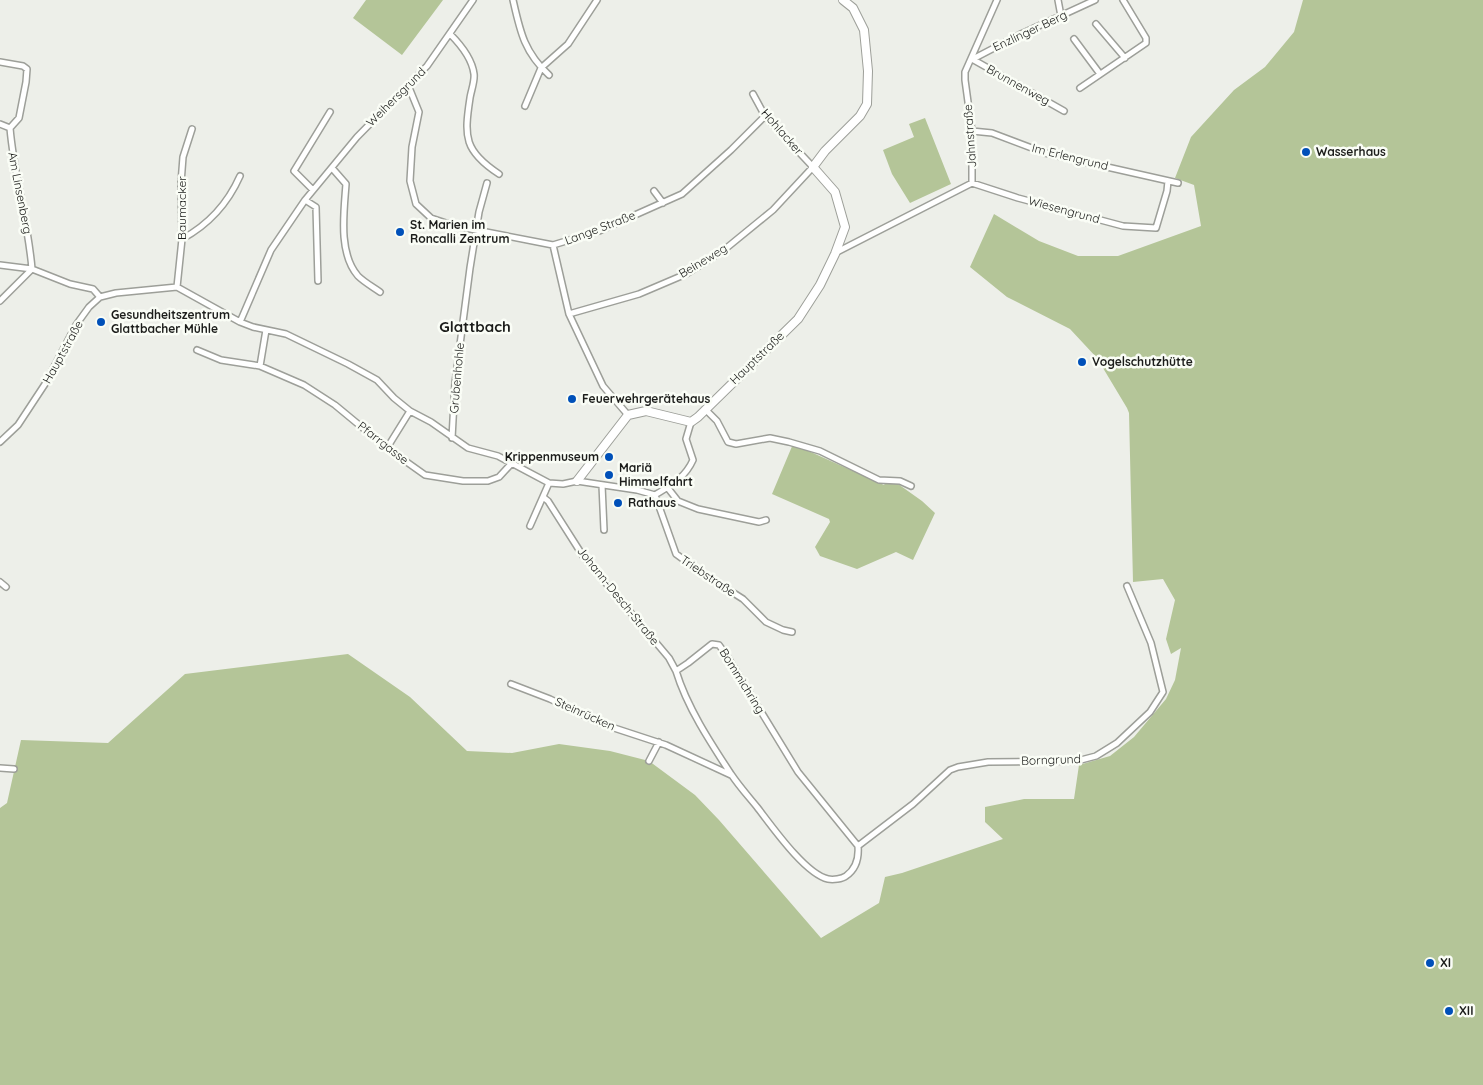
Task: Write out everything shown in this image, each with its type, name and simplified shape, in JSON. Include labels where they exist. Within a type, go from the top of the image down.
[{"type":"street","name":"Weihersgrund","points":[[240,322],[271,250],[305,200],[357,136],[427,66],[473,0]]},
{"type":"street","points":[[513,0],[521,36],[532,56],[549,75]]},
{"type":"street","points":[[525,106],[541,68],[568,44],[597,0]]},
{"type":"street","points":[[813,168],[825,151],[860,116],[868,104],[868,71],[864,30],[853,8],[843,0]]},
{"type":"street","name":"Jahnstraße","points":[[834,254],[972,183],[972,131],[965,80],[968,64],[997,0]]},
{"type":"street","points":[[1058,0],[1061,16]]},
{"type":"street","name":"Enzlinger Berg","points":[[968,64],[972,59],[1095,0]]},
{"type":"street","points":[[1080,88],[1144,45],[1147,40],[1123,0]]},
{"type":"street","points":[[1096,24],[1125,58]]},
{"type":"street","points":[[450,34],[464,49],[474,75],[467,121],[468,141],[477,158],[499,174]]},
{"type":"street","points":[[1074,39],[1100,74]]},
{"type":"street","name":"Brunnenweg","points":[[972,59],[1064,111]]},
{"type":"street","points":[[0,62],[23,66],[27,69],[18,118],[10,128],[0,124]]},
{"type":"street","name":"Lange Straße","points":[[408,86],[419,112],[412,147],[410,181],[416,204],[431,218],[455,226],[553,245],[599,231],[682,194],[765,116]]},
{"type":"street","name":"Hohlacker","points":[[753,94],[765,116],[813,168]]},
{"type":"street","points":[[313,190],[294,171],[330,112]]},
{"type":"street","name":"Am Linsenberg","points":[[10,128],[12,152],[26,218],[32,269]]},
{"type":"street","name":"Baumacker","points":[[177,287],[182,239],[181,183],[183,157],[192,129]]},
{"type":"street","name":"Im Erlengrund","points":[[972,131],[992,133],[1045,153],[1178,183]]},
{"type":"street","points":[[332,168],[346,184],[343,220],[347,257],[358,276],[380,292]]},
{"type":"street","name":"Hauptstraße","points":[[690,422],[798,319],[820,285],[845,227],[836,192],[813,168]]},
{"type":"street","name":"Beineweg","points":[[568,314],[639,294],[686,274],[724,250],[773,210],[813,168]]},
{"type":"street","points":[[182,239],[196,231],[220,208],[233,193],[240,176]]},
{"type":"street","name":"Wiesengrund","points":[[972,183],[1018,198],[1123,226],[1156,228],[1167,191],[1168,180]]},
{"type":"street","points":[[476,229],[487,183]]},
{"type":"street","points":[[654,191],[663,203]]},
{"type":"street","points":[[305,200],[316,207],[318,281]]},
{"type":"street","name":"Grubenhohle","points":[[452,438],[456,374],[476,229]]},
{"type":"street","points":[[553,245],[568,314],[603,386],[628,415]]},
{"type":"street","points":[[0,265],[32,269],[70,284],[93,289],[100,297],[116,292],[177,287],[240,322],[286,334],[303,341],[370,376],[410,410],[468,448],[498,456],[549,483],[563,484],[576,481],[637,490],[655,495],[688,471],[694,460],[686,439],[690,422],[646,411],[628,415],[576,481]]},
{"type":"street","points":[[0,301],[32,269]]},
{"type":"street","name":"Hauptstraße","points":[[0,442],[18,424],[45,384],[76,325],[100,297]]},
{"type":"street","points":[[260,366],[266,330]]},
{"type":"street","name":"Pfarrgasse","points":[[198,350],[221,360],[260,366],[304,385],[335,405],[387,448],[425,475],[463,481],[488,481],[499,477],[511,464]]},
{"type":"street","points":[[705,409],[717,420],[728,442],[736,444],[770,438],[788,442],[820,452],[879,480],[900,481],[911,486]]},
{"type":"street","points":[[387,448],[410,410]]},
{"type":"street","points":[[530,526],[549,483]]},
{"type":"street","points":[[602,485],[604,530]]},
{"type":"street","points":[[667,487],[678,501],[698,509],[759,522],[766,520]]},
{"type":"street","name":"Triebstraße","points":[[655,495],[676,554],[743,599],[766,622],[792,632]]},
{"type":"street","name":"Johann-Desch-Straße","points":[[543,498],[548,501],[583,556],[669,658],[676,671]]},
{"type":"street","points":[[0,582],[6,587]]},
{"type":"street","name":"Borngrund","points":[[858,846],[913,804],[950,770],[988,762],[1077,761],[1096,756],[1117,743],[1150,712],[1163,692],[1151,643],[1127,586]]},
{"type":"street","name":"Bommichring","points":[[676,671],[688,664],[712,644],[719,645],[798,772],[858,846]]},
{"type":"street","points":[[676,671],[681,687],[700,724],[732,775],[776,833],[810,868],[827,879],[836,880],[845,877],[857,862],[858,846]]},
{"type":"street","name":"Steinrücken","points":[[511,684],[550,699],[602,724],[659,742],[732,775]]},
{"type":"street","points":[[649,761],[659,742]]},
{"type":"street","points":[[0,768],[14,769]]},
{"type":"green space","points":[[366,0],[443,0],[402,55],[353,18]]},
{"type":"green space","points":[[1303,0],[1483,0],[1483,1085],[0,1085],[0,808],[7,803],[21,740],[108,743],[185,674],[348,654],[410,697],[467,751],[512,753],[559,744],[610,751],[649,761],[695,795],[821,938],[879,903],[885,877],[1003,839],[985,822],[985,807],[1024,799],[1074,799],[1079,765],[1110,756],[1134,737],[1166,699],[1175,680],[1181,648],[1171,654],[1166,639],[1175,600],[1163,579],[1133,582],[1129,413],[1097,358],[1070,329],[1007,297],[970,267],[994,214],[1039,241],[1078,256],[1118,256],[1201,226],[1194,185],[1175,178],[1191,137],[1234,90],[1265,67],[1294,32]]},
{"type":"green space","points":[[925,118],[951,184],[910,203],[892,174],[883,150],[914,137],[909,124]]},
{"type":"green space","points":[[793,444],[884,485],[886,482],[898,484],[935,513],[913,560],[896,552],[857,569],[820,556],[815,547],[830,522],[829,519],[772,494]]},
{"type":"place","name":"Wasserhaus","points":[[1306,152]]},
{"type":"place","name":"St. Marien im Roncalli Zentrum","points":[[400,232]]},
{"type":"place","name":"Gesundheitszentrum Glattbacher Mühle","points":[[101,322]]},
{"type":"place","name":"Vogelschutzhütte","points":[[1082,362]]},
{"type":"place","name":"Feuerwehrgerätehaus","points":[[572,399]]},
{"type":"place","name":"Krippenmuseum","points":[[609,457]]},
{"type":"place","name":"Mariä Himmelfahrt","points":[[609,475]]},
{"type":"place","name":"Rathaus","points":[[618,503]]},
{"type":"place","name":"XI","points":[[1430,963]]},
{"type":"place","name":"XII","points":[[1449,1011]]},
{"type":"district","name":"Glattbach","points":[[475,327]]}]
